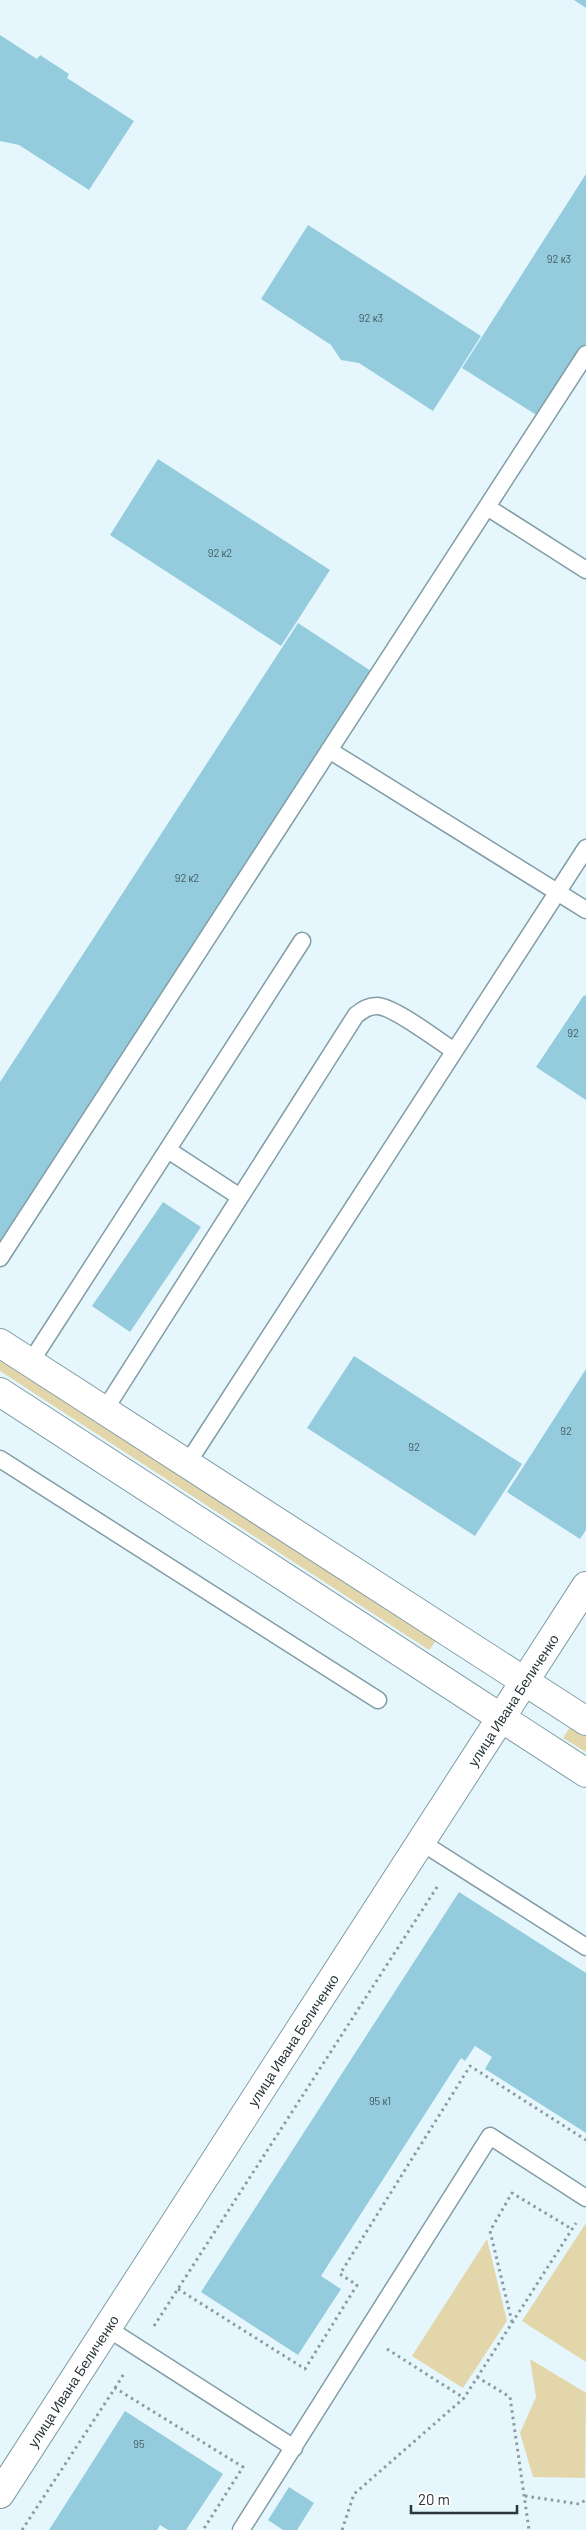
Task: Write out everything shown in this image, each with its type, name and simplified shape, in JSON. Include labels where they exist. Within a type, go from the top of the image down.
[{"type":"street","points":[[0,1343],[586,1721]]},
{"type":"street","points":[[0,1392],[586,1773]]},
{"type":"street","name":"улица Ивана Беличенко","points":[[0,2494],[586,1586]]},
{"type":"lane","points":[[0,1258],[586,354]]},
{"type":"lane","points":[[487,506],[586,570]]},
{"type":"lane","points":[[328,750],[586,910]]},
{"type":"lane","points":[[187,1464],[586,848]]},
{"type":"lane","points":[[30,1363],[302,941]]},
{"type":"lane","points":[[104,1411],[356,1015],[366,1008],[379,1006],[391,1010],[454,1051]]},
{"type":"lane","points":[[168,1150],[240,1197]]},
{"type":"lane","points":[[0,1459],[378,1700]]},
{"type":"lane","points":[[421,1842],[586,1948]]},
{"type":"lane","points":[[242,2530],[490,2136],[586,2198]]},
{"type":"lane","points":[[107,2328],[294,2448]]},
{"type":"path","points":[[441,1881],[178,2289],[305,2369],[357,2285],[340,2274],[470,2066],[586,2140]]},
{"type":"path","points":[[512,2323],[490,2231],[512,2194],[572,2229]]},
{"type":"path","points":[[342,2530],[354,2494],[464,2398],[581,2215]]},
{"type":"path","points":[[337,2318],[464,2398]]},
{"type":"path","points":[[477,2377],[510,2397],[529,2530]]},
{"type":"path","points":[[22,2530],[114,2388],[243,2467],[203,2530]]},
{"type":"path","points":[[525,2496],[579,2504],[586,2500]]},
{"type":"shaded area","points":[[0,1358],[436,1641],[429,1650],[0,1371]]},
{"type":"shaded area","points":[[570,1727],[586,1737],[586,1752],[563,1738]]},
{"type":"shaded area","points":[[586,2223],[586,2362],[522,2321]]},
{"type":"shaded area","points":[[487,2239],[507,2321],[463,2388],[412,2356]]},
{"type":"shaded area","points":[[530,2359],[586,2393],[585,2478],[533,2477],[520,2433],[536,2397]]},
{"type":"building","points":[[574,0],[586,0],[586,8]]},
{"type":"building","points":[[0,35],[37,59],[40,55],[69,74],[67,78],[134,121],[89,190],[19,145],[0,141]]},
{"type":"building","points":[[586,174],[586,343],[538,416],[462,368]]},
{"type":"building","points":[[308,225],[481,336],[433,411],[359,363],[341,360],[331,345],[261,299]]},
{"type":"building","points":[[158,459],[330,570],[281,646],[110,535]]},
{"type":"building","points":[[298,623],[374,673],[0,1250],[0,1082]]},
{"type":"building","points":[[584,995],[586,996],[586,1100],[536,1067]]},
{"type":"building","points":[[163,1202],[201,1227],[130,1332],[92,1306]]},
{"type":"building","points":[[354,1356],[522,1464],[475,1536],[307,1428]]},
{"type":"building","points":[[586,1369],[586,1530],[580,1539],[507,1492]]},
{"type":"building","points":[[459,1892],[586,1973],[586,2133],[485,2069],[492,2057],[475,2046],[465,2061],[461,2058],[321,2276],[341,2289],[298,2355],[201,2292]]},
{"type":"building","points":[[125,2411],[223,2474],[186,2530],[168,2530],[160,2525],[157,2530],[49,2530]]},
{"type":"building","points":[[289,2487],[314,2503],[297,2530],[283,2530],[268,2520]]}]
